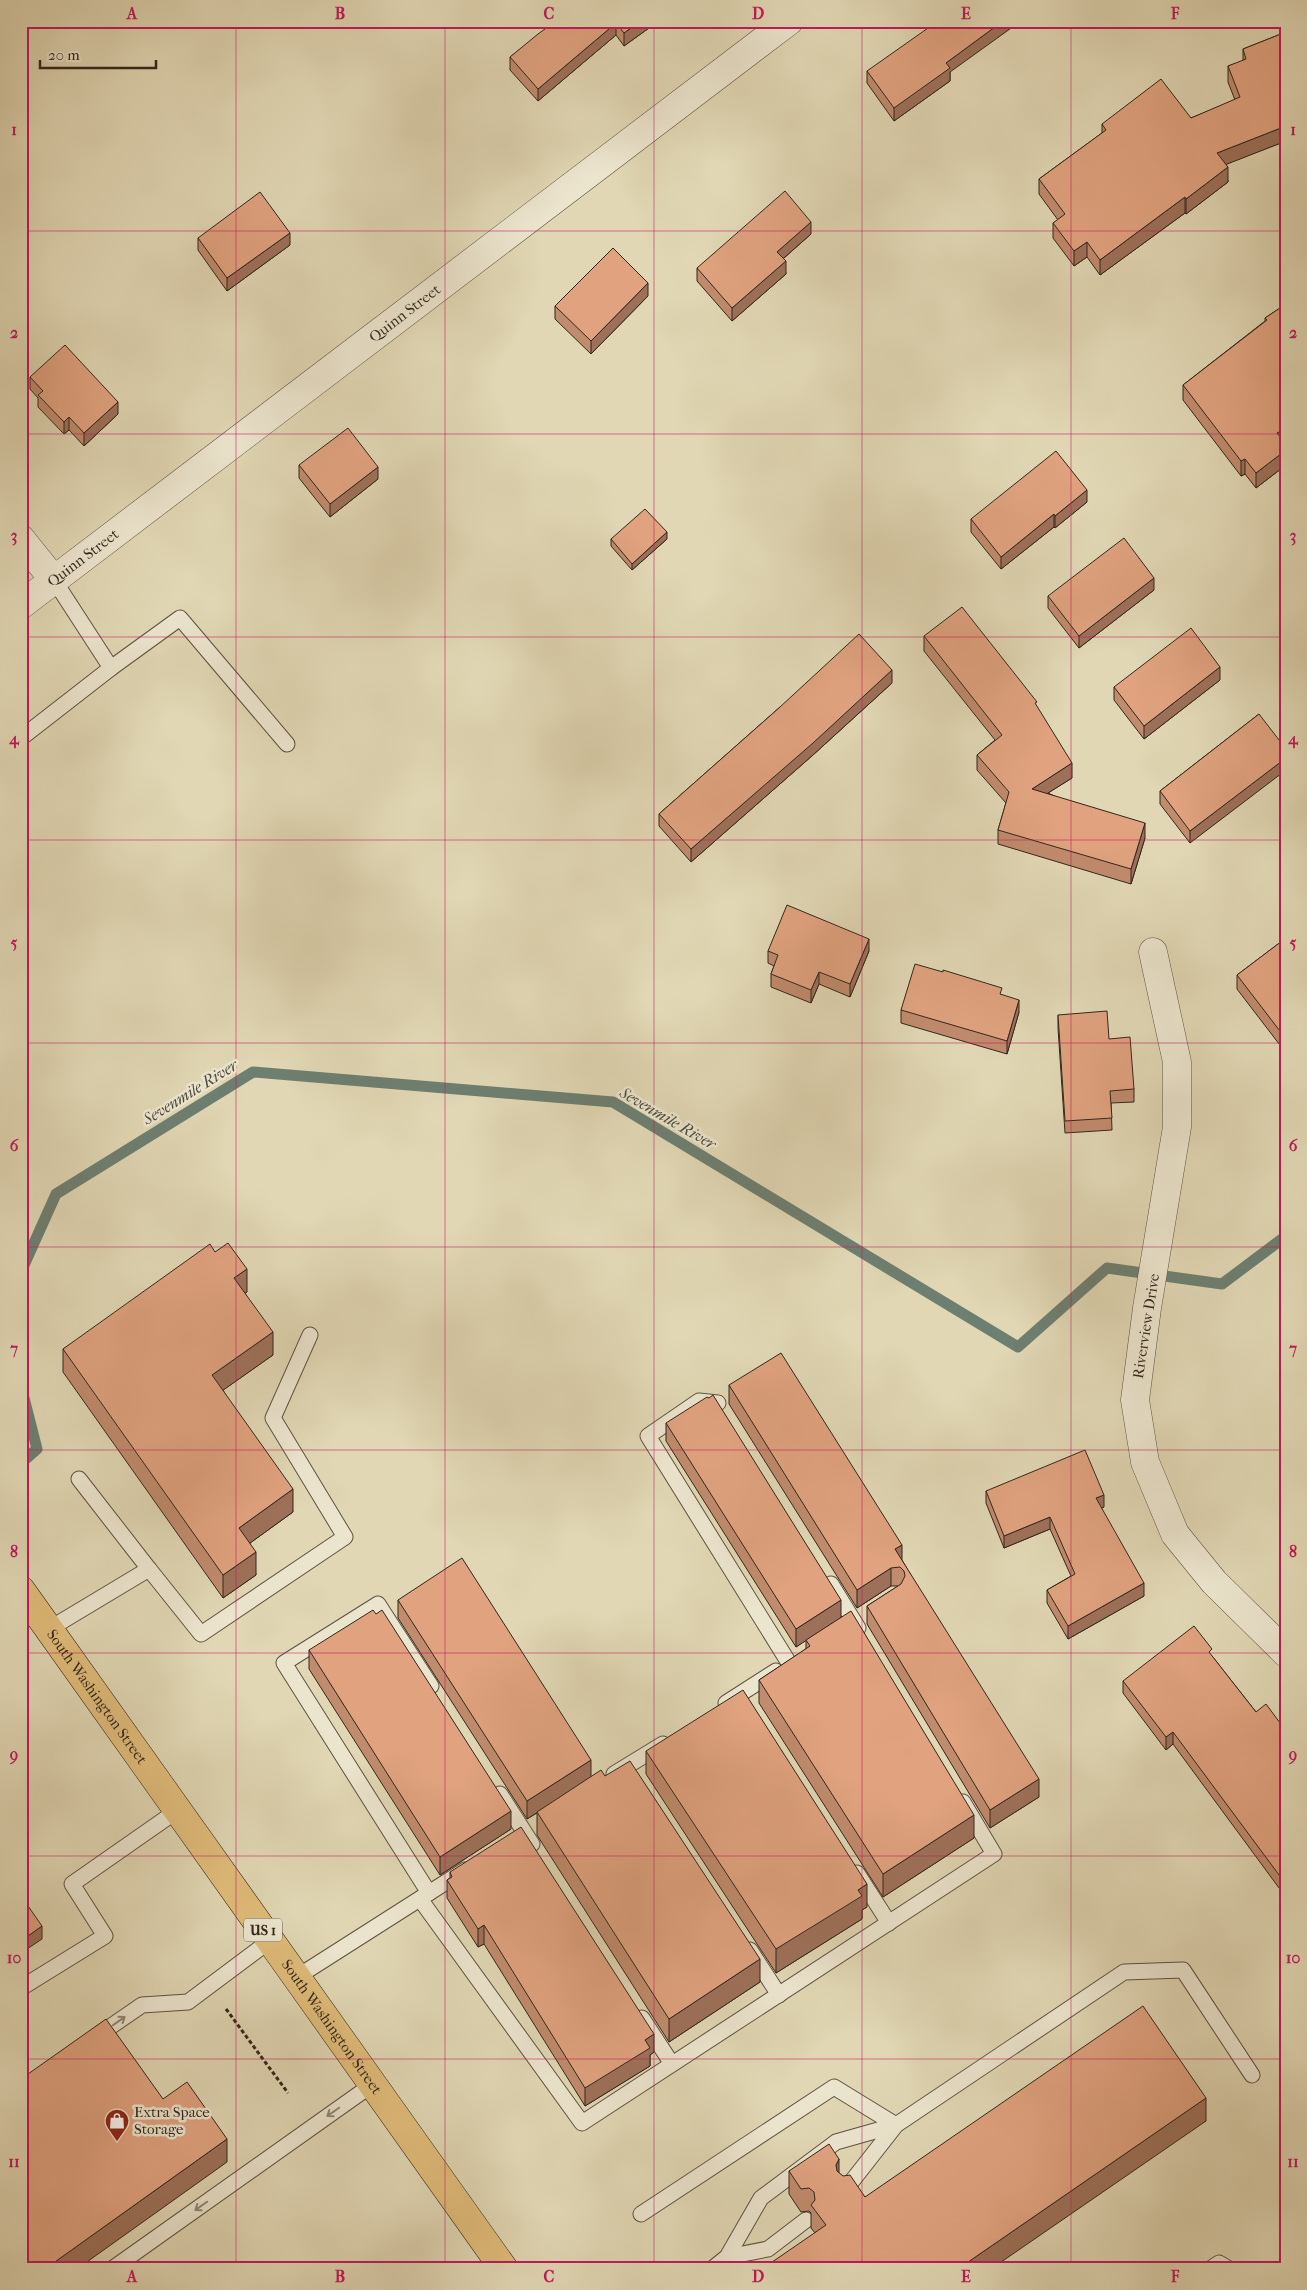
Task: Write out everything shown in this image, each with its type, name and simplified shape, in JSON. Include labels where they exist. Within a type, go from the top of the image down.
[{"type":"main road","name":"South Washington Street","points":[[21,1590],[504,2269]]},
{"type":"street","name":"Quinn Street","points":[[21,605],[789,21]]},
{"type":"street","points":[[21,539],[54,580]]},
{"type":"street","name":"Riverview Drive","points":[[1153,952],[1177,1062],[1177,1127],[1147,1308],[1135,1400],[1145,1462],[1175,1534],[1214,1582],[1286,1653]]},
{"type":"lane","points":[[54,580],[111,668]]},
{"type":"lane","points":[[21,738],[111,668],[180,618],[287,744]]},
{"type":"lane","points":[[79,1479],[201,1634],[345,1537],[274,1418],[310,1335]]},
{"type":"lane","points":[[728,1419],[718,1403],[699,1401],[648,1436],[789,1663]]},
{"type":"lane","points":[[49,1629],[149,1568]]},
{"type":"lane","points":[[822,1570],[864,1638]]},
{"type":"lane","points":[[441,1702],[378,1604],[284,1663],[424,1896],[582,2123],[994,1854],[954,1788]]},
{"type":"lane","points":[[838,1631],[868,1612]]},
{"type":"lane","points":[[717,1709],[805,1652]]},
{"type":"lane","points":[[741,1694],[752,1710]]},
{"type":"lane","points":[[604,1781],[677,1734]]},
{"type":"lane","points":[[628,1765],[639,1782]]},
{"type":"lane","points":[[493,1783],[540,1857]]},
{"type":"lane","points":[[21,1988],[105,1936],[72,1884],[178,1810]]},
{"type":"lane","points":[[508,1842],[540,1822]]},
{"type":"lane","points":[[847,1858],[889,1923]]},
{"type":"lane","points":[[297,1977],[477,1862]]},
{"type":"lane","points":[[741,1937],[779,1995]]},
{"type":"lane","points":[[86,2044],[142,2005],[188,2002],[271,1940]]},
{"type":"lane","points":[[845,2190],[896,2125],[1124,1972],[1183,1970],[1252,2076]]},
{"type":"lane","points":[[635,2006],[672,2064]]},
{"type":"lane","points":[[112,2269],[373,2084]]},
{"type":"lane","points":[[641,2214],[834,2087],[896,2125]]},
{"type":"lane","points":[[712,2269],[727,2257],[761,2198],[836,2142],[896,2125]]},
{"type":"lane","points":[[727,2257],[768,2249],[806,2220]]},
{"type":"lane","points":[[1210,2269],[1219,2263],[1229,2269]]},
{"type":"path","points":[[210,1986],[288,2094]]},
{"type":"building","points":[[556,21],[641,21],[624,33],[616,23],[538,89],[510,57]]},
{"type":"building","points":[[938,21],[1003,21],[946,63],[950,68],[894,108],[867,71]]},
{"type":"building","points":[[1286,32],[1286,126],[1217,153],[1228,167],[1100,260],[1087,242],[1074,251],[1053,223],[1065,214],[1039,179],[1106,130],[1102,124],[1161,79],[1191,118],[1240,97],[1228,66],[1246,59],[1243,49]]},
{"type":"building","points":[[785,191],[811,222],[777,252],[786,261],[732,308],[697,268]]},
{"type":"building","points":[[260,192],[290,233],[227,278],[198,238]]},
{"type":"building","points":[[613,248],[648,283],[591,341],[555,306]]},
{"type":"building","points":[[1286,304],[1286,428],[1277,433],[1286,444],[1286,450],[1256,473],[1245,459],[1241,461],[1183,385],[1267,320],[1265,318]]},
{"type":"building","points":[[65,345],[118,402],[84,433],[69,417],[64,422],[38,395],[43,391],[30,377]]},
{"type":"building","points":[[348,428],[378,467],[330,504],[299,465]]},
{"type":"building","points":[[1056,451],[1087,490],[1001,557],[971,519]]},
{"type":"building","points":[[645,509],[667,532],[632,564],[611,539]]},
{"type":"building","points":[[1124,538],[1154,578],[1079,636],[1048,596]]},
{"type":"building","points":[[962,607],[1037,702],[1035,703],[1072,763],[1032,789],[1145,823],[1131,869],[998,830],[1009,792],[977,755],[1002,735],[924,636]]},
{"type":"building","points":[[1191,628],[1220,667],[1144,726],[1114,687]]},
{"type":"building","points":[[859,634],[892,670],[813,743],[691,849],[659,814]]},
{"type":"building","points":[[1259,714],[1286,749],[1286,758],[1190,831],[1160,791]]},
{"type":"building","points":[[787,905],[869,939],[850,984],[819,972],[811,990],[771,974],[778,955],[768,951]]},
{"type":"building","points":[[1286,938],[1286,1039],[1237,975]]},
{"type":"building","points":[[915,964],[943,972],[943,970],[1002,988],[1000,994],[1019,1000],[1007,1041],[901,1010]]},
{"type":"building","points":[[1107,1011],[1109,1039],[1130,1037],[1134,1089],[1110,1091],[1112,1118],[1065,1121],[1058,1015]]},
{"type":"building","points":[[228,1243],[247,1269],[234,1278],[273,1332],[212,1375],[293,1489],[239,1528],[256,1552],[223,1575],[63,1349],[210,1244],[215,1252]]},
{"type":"building","points":[[781,1353],[902,1545],[895,1549],[1039,1779],[990,1810],[867,1606],[901,1584],[905,1576],[904,1571],[900,1567],[891,1568],[857,1590],[729,1385]]},
{"type":"building","points":[[713,1395],[841,1600],[796,1629],[666,1423]]},
{"type":"building","points":[[1085,1450],[1104,1495],[1096,1498],[1144,1583],[1068,1626],[1047,1590],[1075,1574],[1050,1517],[1004,1536],[986,1491]]},
{"type":"building","points":[[462,1558],[591,1760],[527,1801],[398,1600]]},
{"type":"building","points":[[373,1610],[376,1614],[382,1610],[511,1811],[440,1857],[309,1650]]},
{"type":"building","points":[[851,1611],[974,1815],[883,1874],[759,1680],[810,1646],[806,1640]]},
{"type":"building","points":[[1194,1626],[1212,1649],[1209,1652],[1256,1712],[1266,1704],[1286,1731],[1286,1877],[1282,1879],[1173,1732],[1166,1737],[1123,1681]]},
{"type":"building","points":[[743,1690],[867,1884],[858,1890],[862,1896],[776,1949],[646,1751]]},
{"type":"building","points":[[630,1761],[760,1959],[669,2019],[537,1812],[601,1770],[605,1776]]},
{"type":"building","points":[[521,1827],[654,2034],[645,2040],[650,2048],[585,2088],[484,1925],[478,1929],[447,1880],[452,1877],[450,1872]]},
{"type":"building","points":[[21,1896],[42,1926],[21,1941]]},
{"type":"building","points":[[1143,2006],[1206,2098],[958,2269],[762,2269],[826,2225],[811,2205],[815,2200],[814,2192],[809,2188],[801,2189],[789,2171],[829,2144],[839,2159],[836,2165],[837,2171],[843,2176],[850,2175],[865,2197]]},
{"type":"building","name":"Extra Space Storage","points":[[106,2019],[163,2099],[187,2082],[227,2139],[45,2269],[21,2269],[21,2079]]},
{"type":"waterway","name":"Sevenmile River","points":[[21,1272],[56,1194],[253,1072],[613,1102],[1018,1347],[1107,1268],[1222,1284],[1286,1236]]},
{"type":"waterway","name":"Sevenmile River","points":[[21,1386],[37,1449],[21,1463]]},
{"type":"place","name":"Extra Space Storage","points":[[117,2142]]}]
